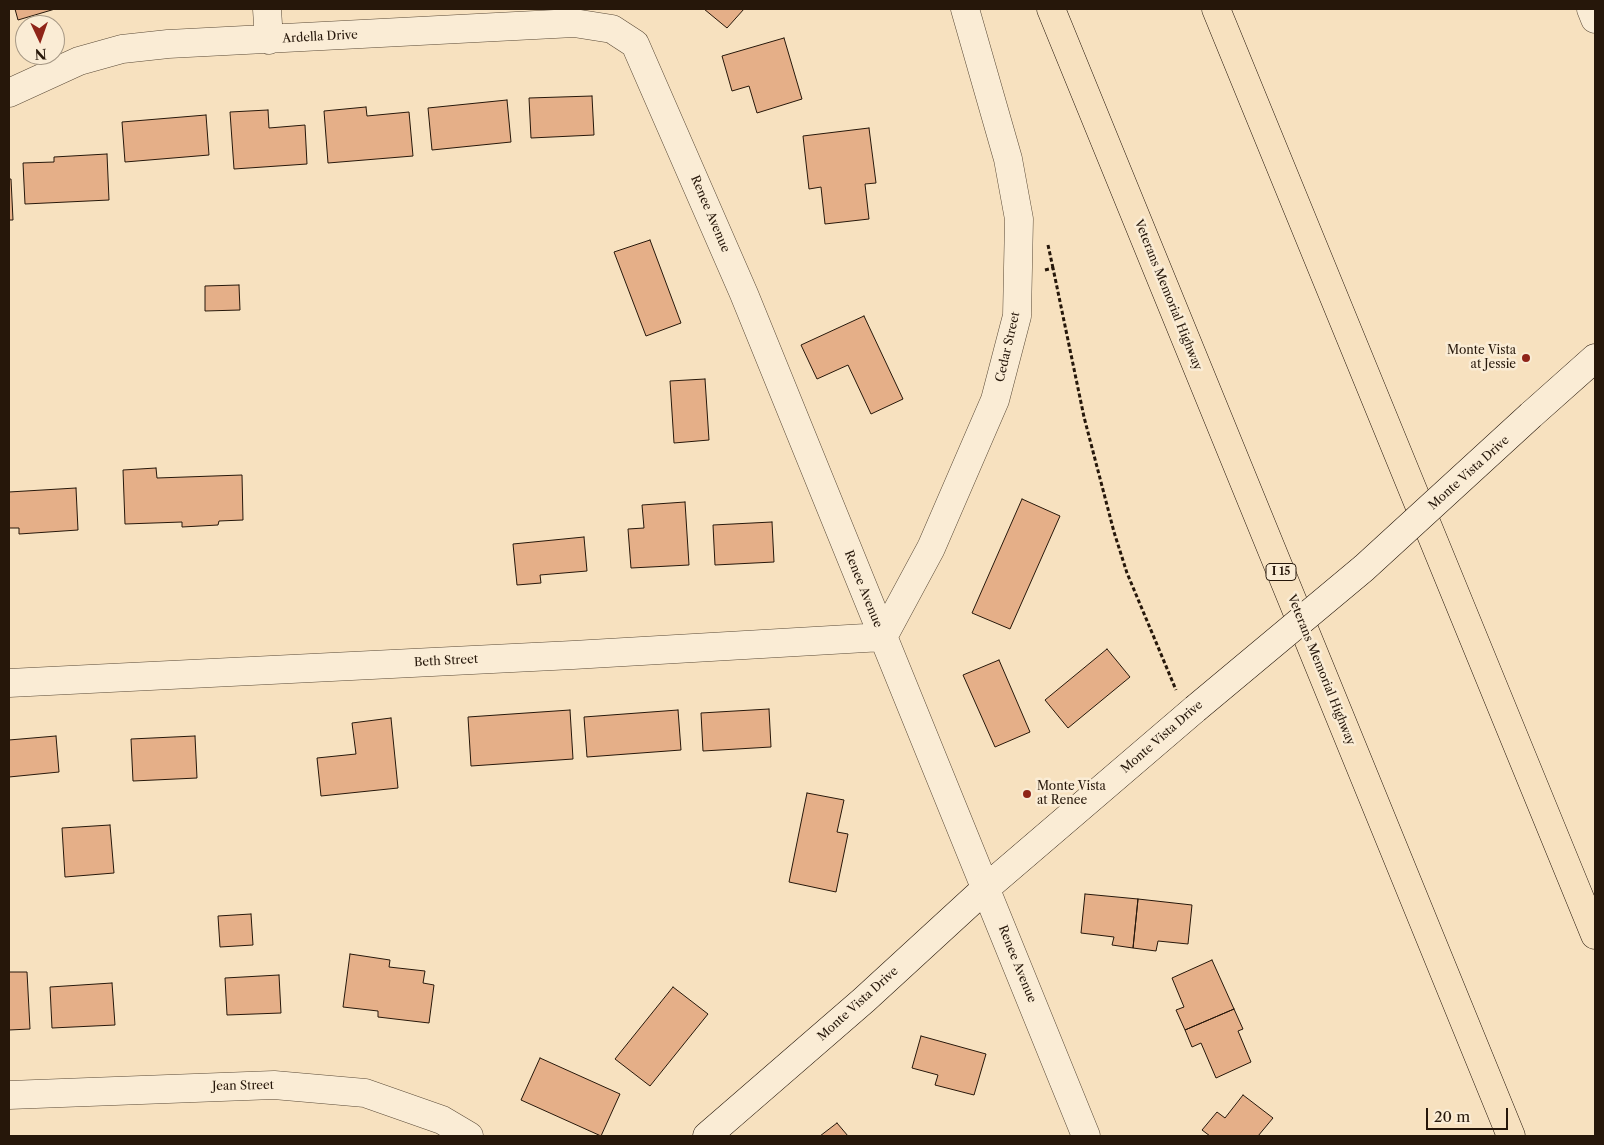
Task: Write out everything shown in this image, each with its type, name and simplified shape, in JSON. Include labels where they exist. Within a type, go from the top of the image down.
[{"type":"highway","name":"Veterans Memorial Highway","points":[[1051,9],[1511,1136]]},
{"type":"highway","points":[[1216,9],[1595,935]]},
{"type":"street","points":[[267,9],[269,40]]},
{"type":"street","name":"Cedar Street","points":[[883,637],[931,548],[995,400],[1017,316],[1019,219],[1008,159],[965,9]]},
{"type":"street","points":[[1591,9],[1595,18]]},
{"type":"street","name":"Ardella Drive","points":[[9,93],[79,61],[122,49],[574,23],[612,30],[635,44]]},
{"type":"street","name":"Renee Avenue","points":[[635,44],[744,294],[1086,1136]]},
{"type":"street","name":"Monte Vista Drive","points":[[707,1136],[864,1000],[1186,701],[1364,568],[1595,358]]},
{"type":"street","name":"Beth Street","points":[[9,683],[582,655],[883,637]]},
{"type":"street","name":"Jean Street","points":[[9,1095],[274,1084],[365,1093],[442,1120],[469,1136]]},
{"type":"path","points":[[1017,277],[1053,268],[1104,496],[1128,573],[1186,701]]},
{"type":"building","points":[[15,9],[55,9],[35,15],[17,15]]},
{"type":"building","points":[[704,9],[744,9],[727,28]]},
{"type":"building","points":[[784,38],[802,99],[757,113],[749,86],[732,91],[722,56]]},
{"type":"building","points":[[592,96],[594,135],[531,138],[529,98]]},
{"type":"building","points":[[507,100],[511,142],[432,150],[428,108]]},
{"type":"building","points":[[366,107],[367,116],[409,112],[413,156],[328,163],[324,111]]},
{"type":"building","points":[[268,110],[269,128],[305,125],[307,164],[234,169],[230,112]]},
{"type":"building","points":[[206,115],[209,155],[125,162],[122,122]]},
{"type":"building","points":[[869,128],[876,183],[865,184],[869,219],[825,224],[821,187],[809,189],[803,136]]},
{"type":"building","points":[[107,154],[109,200],[25,204],[23,163],[54,162],[54,157]]},
{"type":"building","points":[[9,179],[11,179],[13,220],[9,220]]},
{"type":"building","points":[[650,240],[681,323],[646,336],[614,252]]},
{"type":"building","points":[[239,285],[240,310],[205,311],[205,286]]},
{"type":"building","points":[[864,316],[903,399],[871,414],[848,365],[817,379],[801,345]]},
{"type":"building","points":[[705,379],[709,440],[674,443],[670,381]]},
{"type":"building","points":[[156,468],[157,478],[242,475],[243,520],[219,521],[218,525],[182,527],[182,522],[125,524],[123,470]]},
{"type":"building","points":[[76,488],[78,530],[19,534],[19,528],[9,528],[9,492]]},
{"type":"building","points":[[1022,499],[1060,516],[1010,629],[972,613]]},
{"type":"building","points":[[685,502],[689,565],[631,568],[628,529],[644,528],[642,505]]},
{"type":"building","points":[[772,522],[774,562],[715,565],[713,525]]},
{"type":"building","points":[[584,537],[587,571],[540,575],[541,583],[517,585],[513,544]]},
{"type":"building","points":[[1107,649],[1130,677],[1068,728],[1045,700]]},
{"type":"building","points":[[999,660],[1030,732],[995,747],[963,675]]},
{"type":"building","points":[[769,709],[771,747],[703,751],[701,713]]},
{"type":"building","points":[[570,710],[573,759],[471,766],[468,717]]},
{"type":"building","points":[[678,710],[681,750],[587,757],[584,717]]},
{"type":"building","points":[[391,718],[398,788],[321,796],[317,758],[356,754],[352,723]]},
{"type":"building","points":[[56,736],[59,772],[9,777],[9,740]]},
{"type":"building","points":[[195,736],[197,778],[133,781],[131,739]]},
{"type":"building","points":[[807,793],[844,800],[837,832],[848,834],[836,892],[789,882]]},
{"type":"building","points":[[110,825],[114,873],[65,877],[62,828]]},
{"type":"building","points":[[1085,894],[1138,899],[1133,948],[1112,945],[1114,937],[1081,933]]},
{"type":"building","points":[[1138,899],[1192,905],[1188,944],[1158,941],[1156,951],[1133,948]]},
{"type":"building","points":[[251,914],[253,945],[220,947],[218,916]]},
{"type":"building","points":[[350,954],[390,960],[389,967],[425,971],[423,983],[434,985],[429,1023],[378,1017],[378,1011],[343,1007]]},
{"type":"building","points":[[1212,960],[1234,1009],[1185,1030],[1176,1010],[1184,1007],[1172,978]]},
{"type":"building","points":[[9,972],[27,972],[30,1029],[9,1030]]},
{"type":"building","points":[[279,975],[281,1013],[227,1015],[225,978]]},
{"type":"building","points":[[112,983],[115,1025],[52,1028],[50,987]]},
{"type":"building","points":[[673,987],[708,1014],[650,1086],[615,1059]]},
{"type":"building","points":[[1234,1009],[1243,1029],[1238,1031],[1251,1062],[1216,1078],[1201,1043],[1192,1047],[1185,1030]]},
{"type":"building","points":[[921,1036],[986,1054],[974,1095],[935,1085],[938,1075],[912,1068]]},
{"type":"building","points":[[540,1058],[620,1094],[601,1136],[521,1100]]},
{"type":"building","points":[[1243,1095],[1273,1118],[1258,1136],[1210,1136],[1202,1130],[1217,1112],[1225,1118]]},
{"type":"building","points":[[837,1123],[848,1136],[820,1136]]},
{"type":"place","name":"Monte Vista at Jessie","points":[[1526,358]]},
{"type":"place","name":"Monte Vista at Renee","points":[[1027,794]]}]
